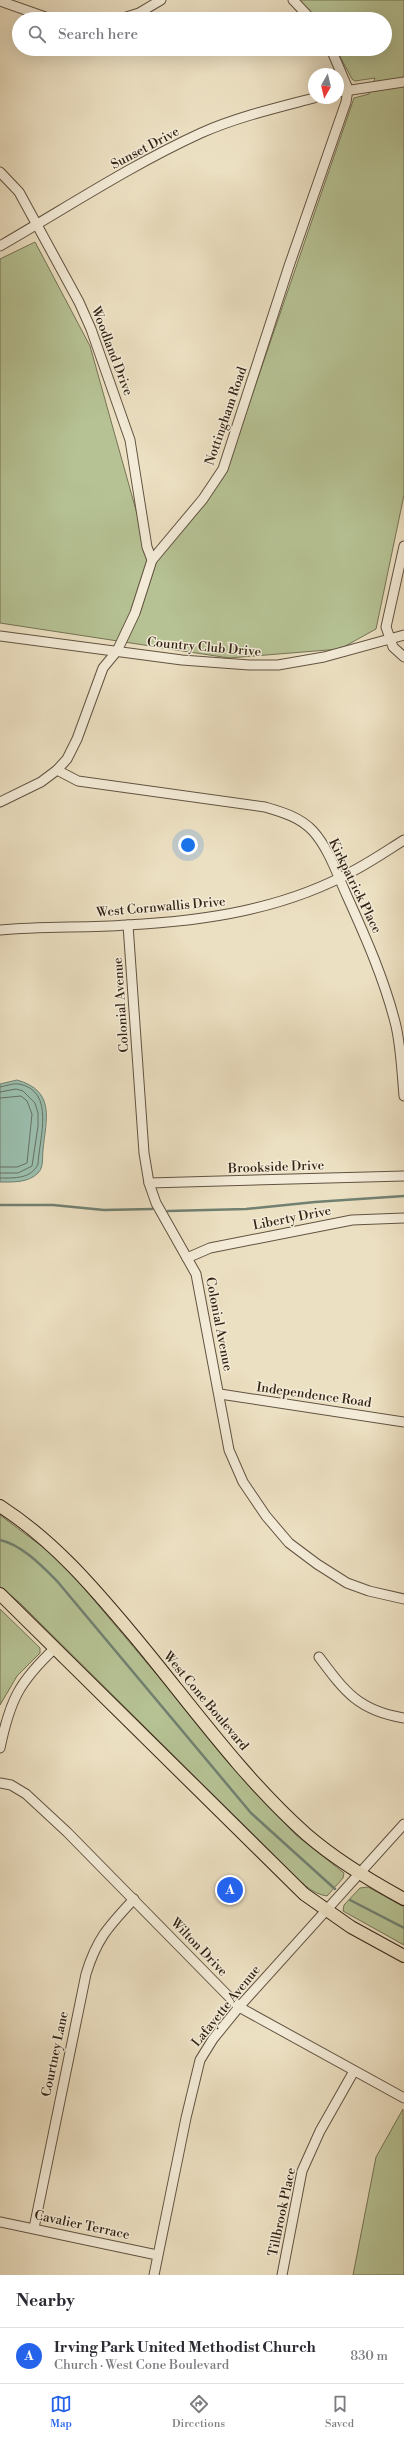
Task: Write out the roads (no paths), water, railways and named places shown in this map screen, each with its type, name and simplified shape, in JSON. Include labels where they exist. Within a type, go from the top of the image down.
[{"type":"main road","name":"West Cone Boulevard","points":[[0,1506],[25,1522],[62,1554],[95,1589],[265,1793],[307,1834],[359,1875],[404,1899]]},
{"type":"main road","points":[[0,1594],[254,1847],[304,1894],[326,1911],[404,1956]]},
{"type":"street","points":[[141,12],[161,0]]},
{"type":"street","points":[[293,0],[304,12]]},
{"type":"street","points":[[0,1],[31,12]]},
{"type":"street","points":[[334,56],[348,89]]},
{"type":"street","points":[[344,90],[404,82]]},
{"type":"street","name":"Nottingham Road","points":[[0,802],[24,792],[57,770],[67,759],[77,739],[103,668],[117,652],[136,613],[152,560],[203,499],[223,469],[291,259],[346,102],[348,89]]},
{"type":"street","name":"Sunset Drive","points":[[0,246],[138,167],[201,133],[245,116],[308,100]]},
{"type":"street","name":"Woodland Drive","points":[[0,172],[19,192],[79,302],[121,411],[133,452],[147,547],[152,560]]},
{"type":"street","points":[[404,546],[388,612],[386,627],[393,647],[404,657]]},
{"type":"street","name":"Country Club Drive","points":[[0,636],[211,663],[278,665],[324,657],[404,635]]},
{"type":"street","name":"Kirkpatrick Place","points":[[57,770],[78,782],[265,807],[284,812],[301,821],[312,831],[323,846],[339,878],[373,953],[390,1001],[397,1028],[404,1096]]},
{"type":"street","name":"West Cornwallis Drive","points":[[0,930],[128,925],[204,919],[255,909],[294,897],[339,878],[404,840]]},
{"type":"street","name":"Colonial Avenue","points":[[128,925],[144,1154],[149,1183],[156,1203],[196,1274],[220,1394],[229,1450],[243,1482],[266,1516],[289,1543],[317,1564],[347,1583],[369,1592],[404,1599]]},
{"type":"street","name":"Brookside Drive","points":[[149,1183],[404,1176]]},
{"type":"street","name":"Liberty Drive","points":[[187,1258],[210,1248],[352,1220],[404,1218]]},
{"type":"street","name":"Independence Road","points":[[220,1394],[404,1422]]},
{"type":"street","points":[[0,1748],[8,1712],[17,1692],[55,1648]]},
{"type":"street","points":[[319,1657],[360,1703],[381,1714],[404,1718]]},
{"type":"street","name":"Wilton Drive","points":[[0,1782],[11,1785],[26,1794],[134,1898],[239,2007],[404,2098]]},
{"type":"street","name":"Lafayette Avenue","points":[[154,2275],[157,2255],[200,2060],[213,2039],[239,2007],[404,1824]]},
{"type":"street","name":"Courtney Lane","points":[[34,2228],[86,1974],[93,1949],[103,1933],[134,1898]]},
{"type":"street","name":"Tillbrook Place","points":[[282,2275],[302,2171],[320,2131],[354,2071]]},
{"type":"street","name":"Cavalier Terrace","points":[[0,2222],[157,2255]]},
{"type":"water","points":[[17,1080],[38,1091],[46,1108],[46,1128],[42,1165],[40,1171],[30,1179],[0,1182],[0,1084]]},
{"type":"waterway","points":[[168,1211],[246,1209],[315,1202],[404,1196]]},
{"type":"waterway","points":[[0,1205],[53,1205],[104,1210],[152,1209]]},
{"type":"waterway","points":[[0,1540],[16,1546],[24,1551],[57,1581],[251,1813],[335,1889]]},
{"type":"waterway","points":[[350,1900],[404,1928]]},
{"type":"place","name":"Irving Park United Methodist Church","points":[[230,1890]]}]
